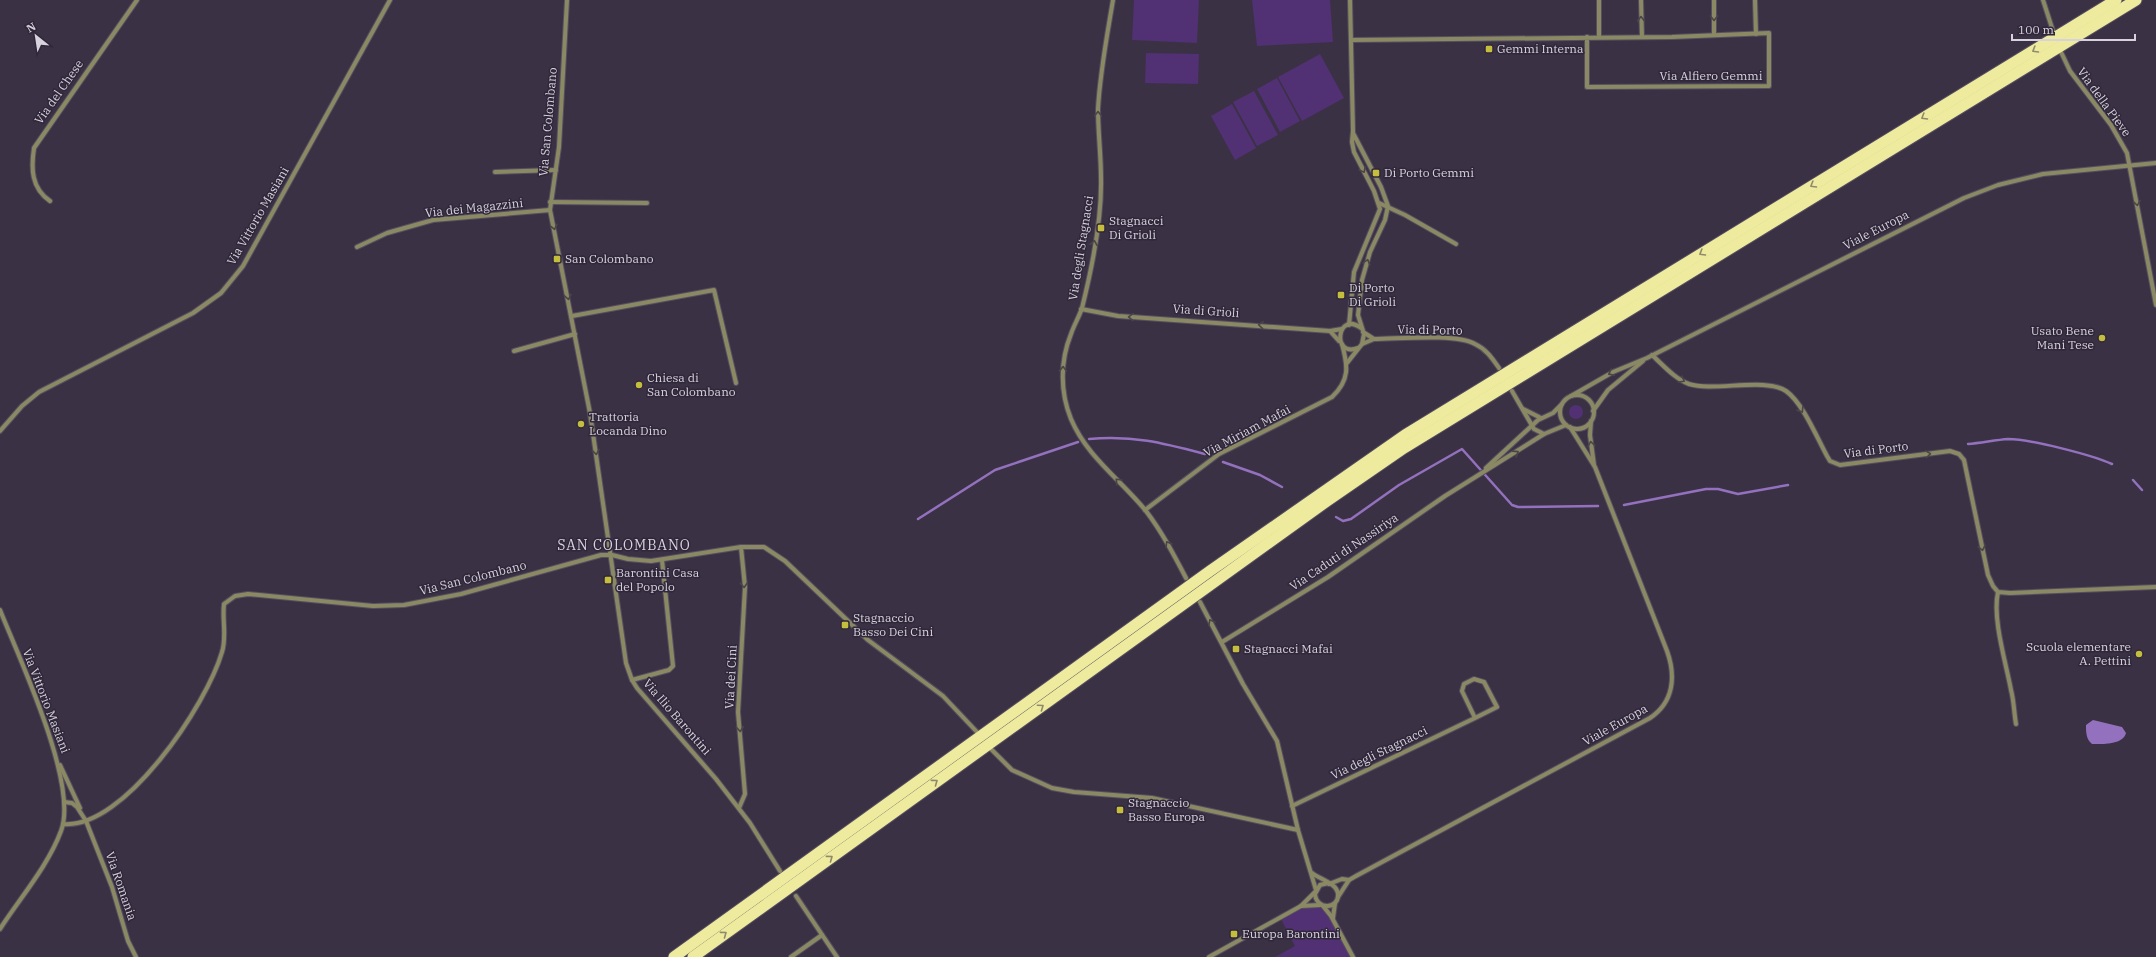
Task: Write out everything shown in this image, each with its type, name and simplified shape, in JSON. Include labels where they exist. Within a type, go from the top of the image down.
[{"type":"highway","points":[[674,957],[1229,558],[1405,435],[2116,0]]},
{"type":"highway","points":[[692,957],[1372,469],[1488,395],[2136,0]]},
{"type":"street","name":"Via del Chese","points":[[50,201],[40,192],[32,173],[34,148],[137,0]]},
{"type":"street","name":"Via Vittorio Masiani","points":[[0,431],[22,406],[39,392],[193,313],[221,293],[232,281],[243,266],[390,0]]},
{"type":"street","name":"Via San Colombano","points":[[63,824],[86,821],[106,812],[156,766],[205,695],[223,651],[224,604],[235,596],[248,594],[373,606],[404,605],[461,594],[594,557],[612,555],[590,413],[550,210],[559,147],[567,0]]},
{"type":"street","name":"Via degli Stagnacci","points":[[1113,0],[1099,94],[1098,124],[1101,178],[1097,227],[1081,310],[1068,341],[1064,360],[1063,388],[1067,406],[1075,427],[1088,449],[1145,510],[1168,543],[1186,578]]},
{"type":"street","points":[[1350,0],[1352,142],[1354,152],[1379,203],[1388,209],[1405,215],[1456,244]]},
{"type":"street","points":[[1599,0],[1599,37]]},
{"type":"street","points":[[1641,0],[1642,37]]},
{"type":"street","points":[[1714,0],[1714,35]]},
{"type":"street","points":[[1755,0],[1756,34]]},
{"type":"street","points":[[2042,0],[2054,31]]},
{"type":"street","name":"Via Alfiero Gemmi","points":[[1351,40],[1586,37],[1642,37],[1769,33],[1769,86],[1587,86],[1586,37]]},
{"type":"street","name":"Via della Pieve","points":[[2061,52],[2070,72],[2111,125],[2125,148],[2130,165],[2156,305]]},
{"type":"street","points":[[1330,331],[1349,349],[1360,346],[1362,330],[1358,310],[1363,276],[1370,252],[1385,220],[1388,209],[1388,202],[1353,133]]},
{"type":"street","name":"Viale Europa","points":[[1571,396],[1614,372],[1647,358],[1964,198],[1998,185],[2043,174],[2156,163]]},
{"type":"street","points":[[495,172],[556,170]]},
{"type":"street","points":[[550,202],[647,203]]},
{"type":"street","points":[[1349,325],[1354,272],[1365,242],[1377,218],[1379,203]]},
{"type":"street","name":"Via dei Magazzini","points":[[357,247],[387,234],[433,220],[550,210]]},
{"type":"street","points":[[572,316],[714,290],[736,383]]},
{"type":"street","name":"Via di Grioli","points":[[1081,310],[1118,316],[1330,331],[1342,329]]},
{"type":"street","points":[[1341,343],[1339,335],[1342,329],[1349,325],[1355,325],[1374,339]]},
{"type":"street","points":[[514,351],[575,334]]},
{"type":"street","name":"Via di Porto","points":[[1360,346],[1374,339],[1469,341],[1487,351],[1499,368]]},
{"type":"street","name":"Via Miriam Mafai","points":[[1341,343],[1347,364]]},
{"type":"street","name":"Via Miriam Mafai","points":[[1145,510],[1219,454],[1332,397],[1344,381],[1347,364],[1360,346]]},
{"type":"street","name":"Via di Porto","points":[[1652,355],[1678,378],[1690,384],[1764,386],[1784,390],[1799,407],[1830,461],[1840,465],[1950,451],[1959,454],[1964,460],[1988,575],[1993,586],[1998,592]]},
{"type":"street","name":"Viale Europa","points":[[1593,411],[1608,390],[1647,358]]},
{"type":"street","points":[[1512,391],[1532,426],[1537,432],[1544,434],[1568,426],[1579,428],[1591,421],[1593,411],[1591,404],[1586,398],[1571,396],[1553,413],[1541,418],[1532,426]]},
{"type":"street","points":[[1562,404],[1560,414],[1568,426]]},
{"type":"street","points":[[1521,408],[1541,418]]},
{"type":"street","name":"Viale Europa","points":[[1591,421],[1590,435],[1595,467]]},
{"type":"street","name":"Via Caduti di Nassiriya","points":[[1477,476],[1524,435],[1532,426]]},
{"type":"street","name":"Viale Europa","points":[[1338,897],[1349,880],[1650,718],[1658,713],[1664,705],[1673,684],[1672,664],[1595,467],[1568,426]]},
{"type":"street","name":"Via Caduti di Nassiriya","points":[[1222,642],[1328,577],[1445,496],[1544,434]]},
{"type":"street","points":[[612,555],[641,561],[662,560],[754,545],[773,551],[868,640],[943,696],[977,732]]},
{"type":"street","name":"Via dei Cini","points":[[739,808],[745,794],[738,712],[745,587],[741,547]]},
{"type":"street","name":"Via Ilio Barontini","points":[[612,555],[611,566],[620,628],[626,662],[632,680],[646,699],[693,750],[739,808],[780,871]]},
{"type":"street","points":[[632,680],[669,670],[673,666],[662,560]]},
{"type":"street","points":[[2016,724],[2012,691],[2002,649],[1996,600],[1998,592],[2010,593],[2156,587]]},
{"type":"street","points":[[1200,602],[1243,684],[1277,741],[1298,830],[1312,872],[1316,891],[1315,899],[1333,919],[1353,957]]},
{"type":"street","name":"Via Vittorio Masiani","points":[[0,610],[55,754],[61,774],[64,802],[63,824],[55,844],[0,929]]},
{"type":"street","name":"Via degli Stagnacci","points":[[1292,806],[1475,718],[1497,707],[1484,682],[1474,678],[1464,684],[1462,691],[1475,718]]},
{"type":"street","points":[[991,749],[1012,770],[1052,788],[1074,792],[1152,798],[1298,830]]},
{"type":"street","points":[[55,754],[86,821]]},
{"type":"street","points":[[64,802],[75,804],[82,812]]},
{"type":"street","name":"Via Romania","points":[[86,821],[112,887],[128,941],[136,957]]},
{"type":"street","points":[[1312,872],[1336,888],[1338,897],[1335,902],[1333,919]]},
{"type":"street","name":"Viale Europa","points":[[1328,883],[1342,879],[1349,880]]},
{"type":"street","points":[[1209,957],[1301,906],[1320,885],[1328,883]]},
{"type":"street","points":[[796,896],[837,957]]},
{"type":"street","points":[[1301,906],[1329,906],[1335,902]]},
{"type":"street","points":[[791,957],[822,935]]},
{"type":"shaded area","points":[[1134,0],[1199,0],[1197,43],[1132,40]]},
{"type":"shaded area","points":[[1252,0],[1330,0],[1333,42],[1257,46]]},
{"type":"shaded area","points":[[1146,53],[1199,54],[1198,84],[1145,83]]},
{"type":"shaded area","points":[[1320,54],[1344,98],[1302,121],[1278,77]]},
{"type":"shaded area","points":[[1277,78],[1300,121],[1280,132],[1257,89]]},
{"type":"shaded area","points":[[1254,91],[1278,135],[1257,146],[1233,102]]},
{"type":"shaded area","points":[[1232,104],[1256,148],[1235,160],[1211,116]]},
{"type":"shaded area","points":[[1573,405],[1579,405],[1583,409],[1583,415],[1579,419],[1573,419],[1569,415],[1569,409]]},
{"type":"shaded area","points":[[2093,720],[2122,727],[2126,733],[2121,740],[2117,742],[2092,744],[2087,738],[2086,725]]},
{"type":"shaded area","points":[[1320,905],[1327,911],[1353,957],[1275,957],[1295,946],[1280,917],[1301,906]]},
{"type":"waterway","points":[[1089,439],[1134,439],[1161,443],[1205,454]]},
{"type":"waterway","points":[[1968,444],[2008,439],[2018,440],[2061,448],[2112,464]]},
{"type":"waterway","points":[[918,519],[995,470],[1078,442]]},
{"type":"waterway","points":[[1336,517],[1343,521],[1351,519],[1399,485],[1462,449],[1512,505],[1518,507],[1598,506]]},
{"type":"waterway","points":[[1223,462],[1260,475],[1282,487]]},
{"type":"waterway","points":[[2133,480],[2142,490]]},
{"type":"waterway","points":[[1624,505],[1706,489],[1718,489],[1738,494],[1788,485]]},
{"type":"place","name":"Gemmi Interna","points":[[1489,49]]},
{"type":"place","name":"Di Porto Gemmi","points":[[1376,173]]},
{"type":"place","name":"Stagnacci Di Grioli","points":[[1101,228]]},
{"type":"place","name":"San Colombano","points":[[557,259]]},
{"type":"place","name":"Di Porto Di Grioli","points":[[1341,295]]},
{"type":"place","name":"Usato Bene Mani Tese","points":[[2102,338]]},
{"type":"place","name":"Chiesa di San Colombano","points":[[639,385]]},
{"type":"place","name":"Trattoria Locanda Dino","points":[[581,424]]},
{"type":"place","name":"Barontini Casa del Popolo","points":[[608,580]]},
{"type":"place","name":"Stagnaccio Basso Dei Cini","points":[[845,625]]},
{"type":"place","name":"Stagnacci Mafai","points":[[1236,649]]},
{"type":"place","name":"Scuola elementare A. Pettini","points":[[2139,654]]},
{"type":"place","name":"Stagnaccio Basso Europa","points":[[1120,810]]},
{"type":"place","name":"Europa Barontini","points":[[1234,934]]},
{"type":"district","name":"SAN COLOMBANO","points":[[624,545]]}]
